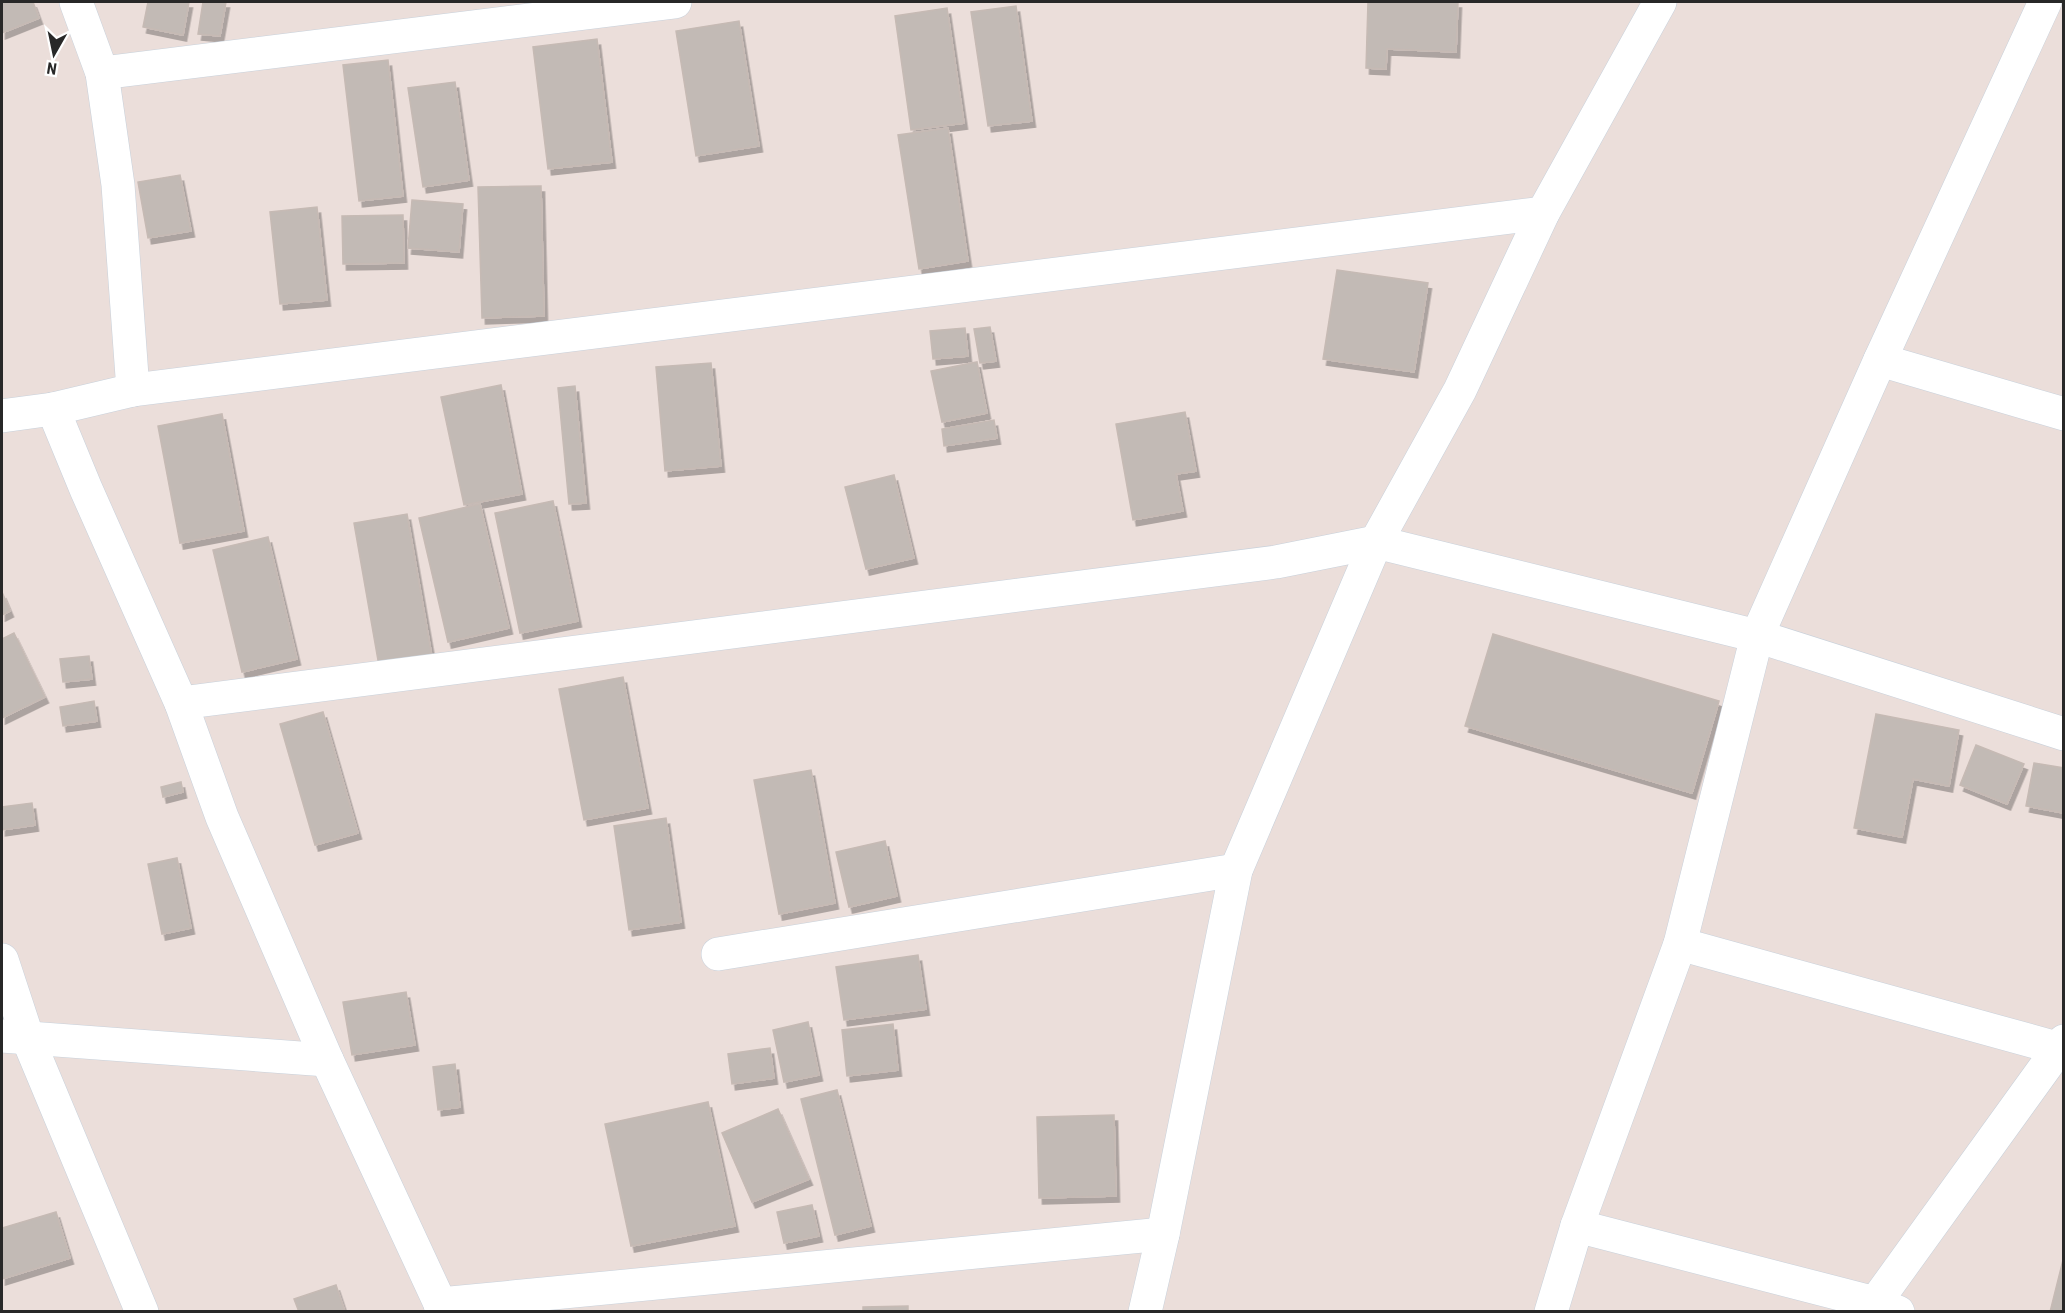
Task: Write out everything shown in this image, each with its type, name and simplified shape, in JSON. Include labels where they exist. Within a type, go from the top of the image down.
[{"type":"street","points":[[76,2],[102,73],[118,185],[133,390]]},
{"type":"street","points":[[102,73],[675,2]]},
{"type":"street","points":[[1145,1311],[1163,1234],[1236,870],[1376,542],[1460,390],[1543,213],[1659,2]]},
{"type":"street","points":[[1551,1311],[1577,1226],[1680,944],[1757,636],[1880,360],[2045,2]]},
{"type":"street","points":[[2,416],[52,408],[133,390],[1543,213]]},
{"type":"street","points":[[1880,360],[2064,414]]},
{"type":"street","points":[[52,408],[181,703],[222,817],[327,1060],[442,1308],[1163,1234]]},
{"type":"street","points":[[181,703],[1276,562],[1376,542],[1757,636],[2064,734]]},
{"type":"street","points":[[718,954],[1236,870]]},
{"type":"street","points":[[1577,1226],[1886,1307],[2062,1046],[1680,944]]},
{"type":"street","points":[[2,960],[15,1038],[142,1311]]},
{"type":"street","points":[[15,1038],[327,1060]]},
{"type":"building","points":[[2,2],[33,2],[39,18],[2,33]]},
{"type":"building","points":[[148,2],[189,2],[183,35],[143,27]]},
{"type":"building","points":[[203,2],[226,2],[220,36],[198,34]]},
{"type":"building","points":[[1368,2],[1458,2],[1456,52],[1387,49],[1386,69],[1366,68]]},
{"type":"building","points":[[1016,6],[1032,121],[988,126],[971,12]]},
{"type":"building","points":[[947,8],[964,123],[911,130],[895,16]]},
{"type":"building","points":[[739,21],[759,146],[696,156],[676,31]]},
{"type":"building","points":[[597,39],[612,162],[548,169],[533,47]]},
{"type":"building","points":[[388,60],[403,196],[359,201],[343,65]]},
{"type":"building","points":[[455,82],[469,180],[423,187],[408,88]]},
{"type":"building","points":[[948,128],[968,261],[919,269],[898,135]]},
{"type":"building","points":[[180,175],[191,231],[148,238],[138,182]]},
{"type":"building","points":[[541,186],[544,316],[482,318],[478,187]]},
{"type":"building","points":[[412,200],[463,204],[459,252],[408,248]]},
{"type":"building","points":[[317,207],[327,300],[280,304],[270,212]]},
{"type":"building","points":[[403,215],[404,263],[343,264],[342,216]]},
{"type":"building","points":[[1337,270],[1428,283],[1414,372],[1323,359]]},
{"type":"building","points":[[990,327],[996,361],[980,363],[974,329]]},
{"type":"building","points":[[965,328],[968,356],[933,359],[930,331]]},
{"type":"building","points":[[977,362],[987,413],[942,422],[931,371]]},
{"type":"building","points":[[711,363],[721,466],[665,471],[656,367]]},
{"type":"building","points":[[501,385],[522,494],[464,505],[441,397]]},
{"type":"building","points":[[575,386],[586,503],[569,504],[558,388]]},
{"type":"building","points":[[1185,412],[1196,471],[1176,474],[1183,511],[1133,520],[1116,424]]},
{"type":"building","points":[[222,414],[244,531],[180,543],[158,426]]},
{"type":"building","points":[[994,420],[997,438],[944,446],[942,429]]},
{"type":"building","points":[[894,475],[914,558],[866,569],[845,487]]},
{"type":"building","points":[[553,501],[578,621],[520,633],[495,513]]},
{"type":"building","points":[[480,504],[509,628],[448,642],[419,518]]},
{"type":"building","points":[[407,514],[432,657],[379,666],[354,523]]},
{"type":"building","points":[[268,537],[297,659],[242,672],[213,550]]},
{"type":"building","points":[[2,592],[10,611],[2,615]]},
{"type":"building","points":[[14,633],[45,697],[2,718],[2,639]]},
{"type":"building","points":[[1493,634],[1719,701],[1692,793],[1465,726]]},
{"type":"building","points":[[89,656],[92,679],[63,682],[60,659]]},
{"type":"building","points":[[623,677],[648,808],[584,820],[559,689]]},
{"type":"building","points":[[94,701],[97,721],[63,726],[60,707]]},
{"type":"building","points":[[323,712],[358,833],[315,845],[280,724]]},
{"type":"building","points":[[1876,714],[1959,730],[1949,786],[1913,779],[1902,837],[1854,828]]},
{"type":"building","points":[[1976,745],[2024,764],[2007,804],[1960,785]]},
{"type":"building","points":[[2034,763],[2064,768],[2064,813],[2026,806]]},
{"type":"building","points":[[811,770],[835,903],[779,914],[754,780]]},
{"type":"building","points":[[181,782],[183,792],[163,797],[161,787]]},
{"type":"building","points":[[32,803],[35,825],[2,830],[2,807]]},
{"type":"building","points":[[666,818],[681,922],[629,930],[614,826]]},
{"type":"building","points":[[885,841],[897,896],[849,907],[836,852]]},
{"type":"building","points":[[177,858],[191,928],[162,934],[148,864]]},
{"type":"building","points":[[918,955],[926,1009],[844,1020],[836,967]]},
{"type":"building","points":[[406,992],[415,1045],[352,1055],[343,1002]]},
{"type":"building","points":[[808,1022],[819,1075],[784,1082],[773,1030]]},
{"type":"building","points":[[893,1024],[898,1070],[847,1076],[842,1030]]},
{"type":"building","points":[[770,1048],[774,1078],[732,1084],[728,1054]]},
{"type":"building","points":[[455,1064],[460,1107],[438,1110],[433,1067]]},
{"type":"building","points":[[837,1090],[871,1226],[835,1235],[801,1099]]},
{"type":"building","points":[[708,1102],[735,1226],[631,1246],[605,1124]]},
{"type":"building","points":[[778,1109],[809,1179],[752,1202],[722,1133]]},
{"type":"building","points":[[1114,1115],[1116,1196],[1039,1198],[1037,1117]]},
{"type":"building","points":[[812,1205],[819,1236],[784,1243],[777,1212]]},
{"type":"building","points":[[56,1212],[70,1258],[2,1279],[2,1228]]},
{"type":"building","points":[[2064,1256],[2064,1312],[2050,1312]]},
{"type":"building","points":[[336,1285],[345,1312],[299,1312],[294,1299]]},
{"type":"building","points":[[908,1306],[908,1312],[863,1312],[863,1307]]}]
